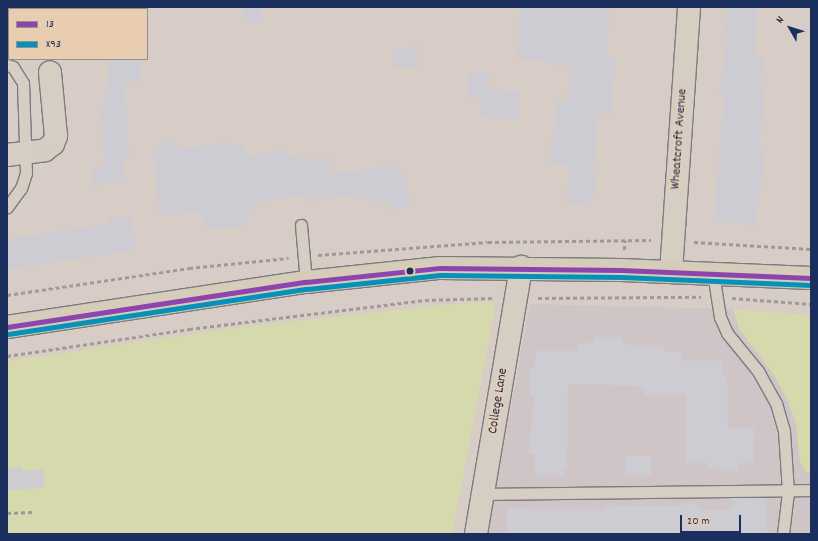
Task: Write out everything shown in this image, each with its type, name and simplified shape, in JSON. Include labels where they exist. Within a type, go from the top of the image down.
[{"type":"highway","points":[[7,327],[306,282],[440,268],[520,267],[713,273],[811,278]]},
{"type":"street","name":"Wheatcroft Avenue","points":[[672,272],[689,7]]},
{"type":"street","points":[[26,153],[56,136],[50,72]]},
{"type":"street","name":"College Lane","points":[[476,534],[520,267]]},
{"type":"lane","points":[[7,65],[12,67],[23,83],[26,153],[24,181],[7,207]]},
{"type":"lane","points":[[301,225],[306,282]]},
{"type":"lane","points":[[713,273],[714,297],[727,332],[758,371],[776,403],[784,431],[788,492],[782,534]]},
{"type":"lane","points":[[483,494],[788,492],[811,490]]},
{"type":"path","points":[[690,242],[811,250]]},
{"type":"path","points":[[7,356],[190,329],[426,300],[714,297],[811,304]]},
{"type":"path","points":[[7,513],[33,512]]},
{"type":"shaded area","points":[[530,304],[733,309],[811,315],[811,534],[488,534]]},
{"type":"green space","points":[[491,300],[495,308],[452,534],[7,534],[7,361],[241,327]]},
{"type":"green space","points":[[733,309],[811,315],[811,472],[806,472],[800,462],[796,423],[786,397],[774,375],[739,329]]},
{"type":"building","points":[[244,7],[261,7],[262,22],[246,24]]},
{"type":"building","points":[[521,7],[584,10],[584,7],[610,7],[606,58],[616,59],[611,113],[599,112],[593,173],[596,174],[594,200],[590,200],[590,206],[566,204],[570,166],[549,164],[557,101],[567,102],[571,66],[517,58]]},
{"type":"building","points":[[727,7],[758,7],[754,56],[765,58],[760,89],[765,90],[759,149],[765,150],[756,225],[714,221],[724,92],[719,91],[728,38],[725,38]]},
{"type":"building","points":[[417,47],[418,67],[393,68],[392,49]]},
{"type":"building","points":[[110,60],[143,60],[140,82],[130,81],[129,85],[125,85],[129,157],[122,158],[126,181],[93,185],[91,169],[105,166],[101,107],[106,107],[104,91],[108,90]]},
{"type":"building","points":[[469,72],[489,73],[488,89],[520,91],[518,120],[480,117],[481,98],[467,97]]},
{"type":"building","points":[[167,137],[183,149],[230,141],[230,145],[244,145],[245,156],[287,150],[288,157],[297,155],[298,161],[328,157],[330,174],[398,165],[399,176],[406,175],[409,207],[391,210],[390,202],[372,203],[372,197],[353,199],[352,195],[308,201],[307,196],[299,196],[254,202],[255,210],[246,211],[248,226],[205,230],[203,216],[199,216],[198,212],[160,216],[153,155]]},
{"type":"building","points":[[131,216],[136,250],[7,269],[7,239],[108,224],[108,218]]},
{"type":"building","points":[[595,337],[622,337],[622,343],[630,343],[630,347],[664,347],[664,352],[681,352],[681,360],[723,361],[722,376],[727,376],[728,428],[754,428],[753,463],[738,463],[738,471],[718,471],[718,468],[708,468],[708,463],[685,463],[686,395],[644,395],[644,386],[568,384],[567,469],[564,469],[564,477],[535,476],[535,454],[529,454],[534,396],[530,396],[530,368],[535,368],[536,351],[578,351],[579,343],[594,343]]},
{"type":"building","points":[[626,455],[651,456],[651,475],[626,475]]},
{"type":"building","points":[[22,467],[22,471],[43,469],[45,487],[7,491],[7,469]]},
{"type":"building","points":[[732,498],[767,498],[767,534],[507,534],[507,508],[605,509],[605,505],[683,506],[683,503],[700,504],[699,510],[732,510]]},
{"type":"transit line","name":"13","points":[[7,327],[306,282],[440,268],[621,270],[811,278]]},
{"type":"transit line","name":"X93","points":[[8,334],[307,289],[440,275],[621,277],[811,285]]}]
